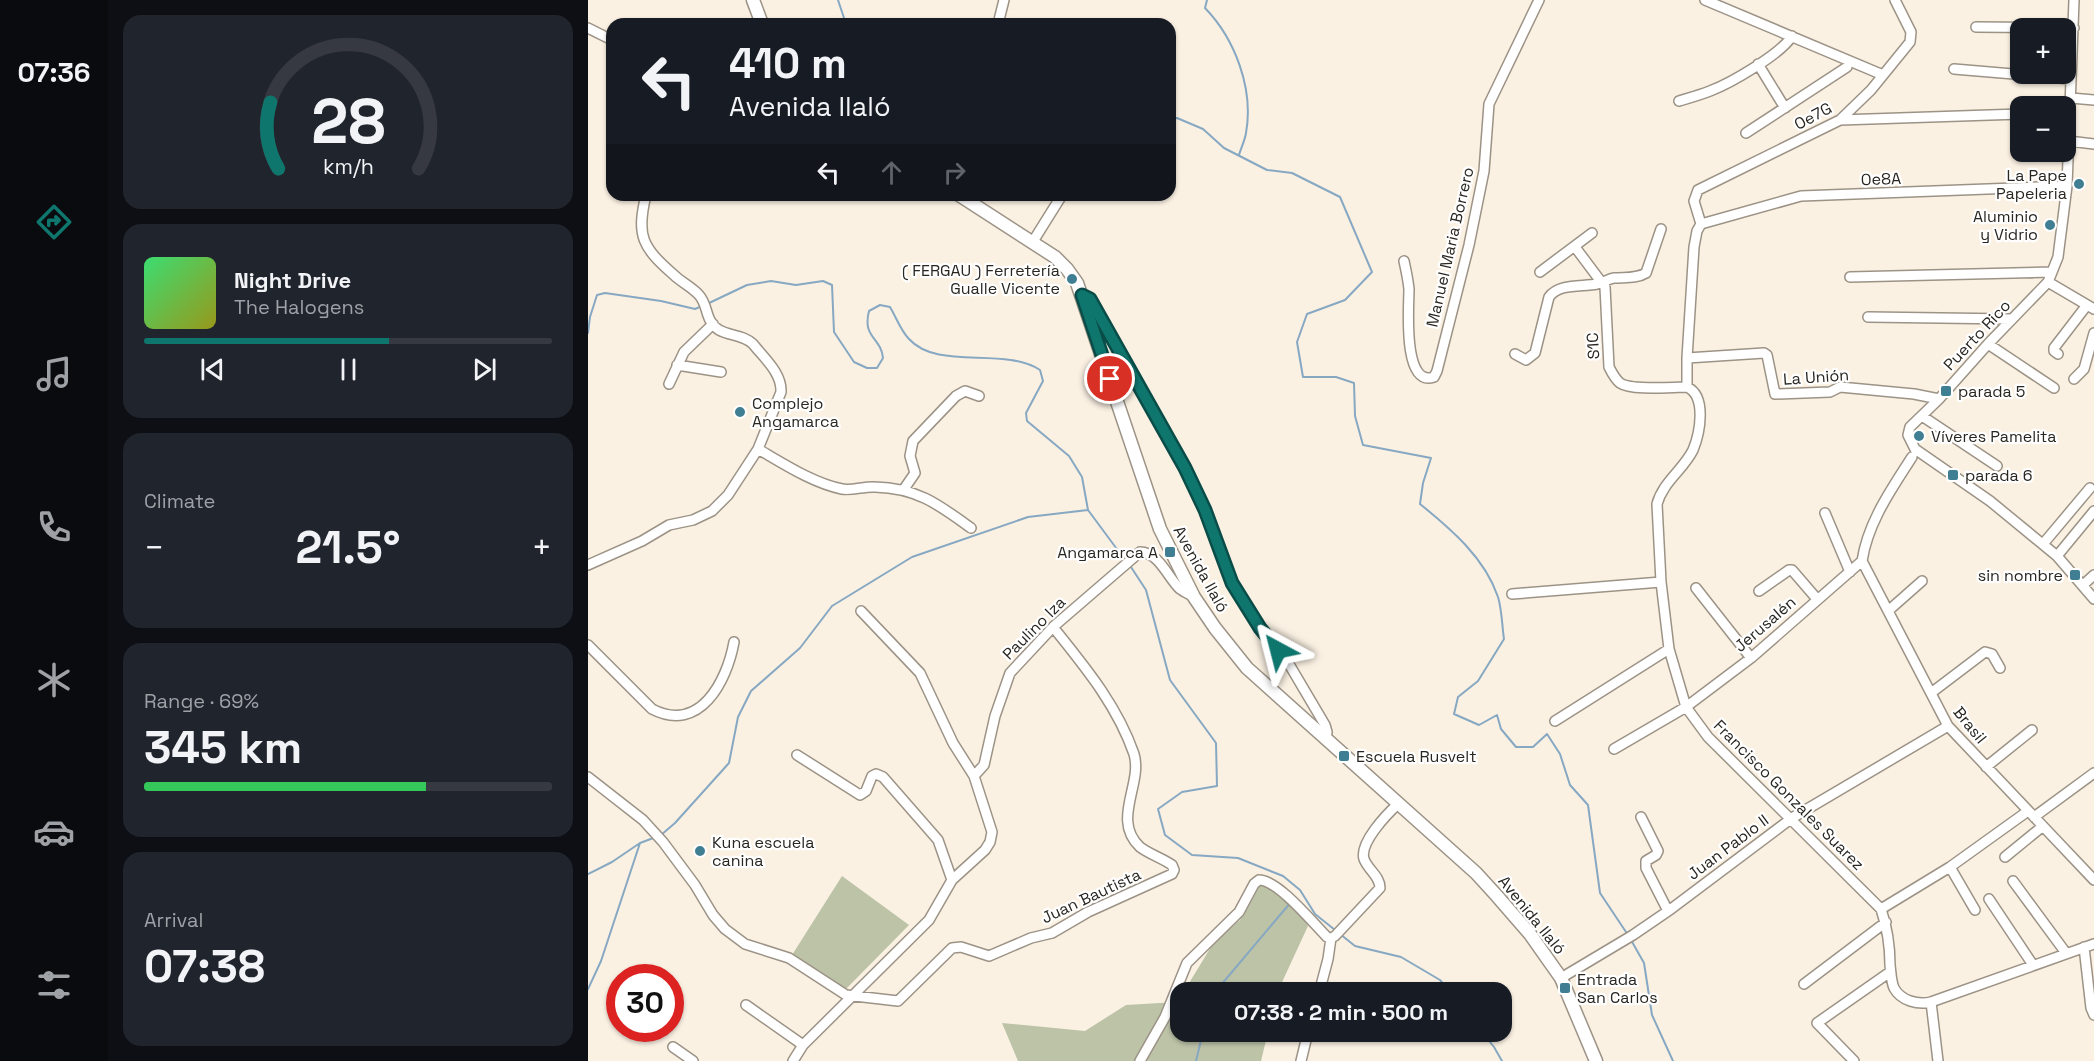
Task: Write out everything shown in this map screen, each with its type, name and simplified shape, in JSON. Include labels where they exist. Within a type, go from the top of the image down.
[{"type":"main road","points":[[753,0],[760,18]]},
{"type":"main road","name":"Avenida Ilaló","points":[[967,201],[1055,257],[1067,269],[1082,295],[1160,529],[1194,597],[1215,628],[1247,668],[1476,873],[1530,934],[1561,978],[1596,1061]]},
{"type":"street","points":[[1000,18],[1004,0]]},
{"type":"street","name":"Manuel Maria Borrero","points":[[1404,261],[1409,286],[1407,336],[1412,357],[1420,376],[1428,379],[1434,378],[1469,245],[1485,160],[1489,104],[1539,0]]},
{"type":"street","points":[[1705,0],[1722,3],[1883,75]]},
{"type":"street","name":"Oe7G","points":[[1701,224],[1694,201],[1698,190],[1840,120],[1871,90],[1910,42],[1911,32],[1895,0]]},
{"type":"street","name":"Puerto Rico","points":[[2074,0],[2074,18]]},
{"type":"street","points":[[1976,27],[2010,27]]},
{"type":"street","points":[[588,28],[606,37]]},
{"type":"street","points":[[1679,101],[1710,91],[1758,64],[1784,47],[1792,36]]},
{"type":"street","points":[[1758,64],[1785,108]]},
{"type":"street","points":[[1746,133],[1847,67]]},
{"type":"street","points":[[1954,69],[2010,74]]},
{"type":"street","points":[[2076,98],[2094,100]]},
{"type":"street","points":[[1840,120],[2010,114]]},
{"type":"street","points":[[2076,142],[2094,144]]},
{"type":"street","name":"Puerto Rico","points":[[2068,162],[2058,257],[2050,277],[1909,431],[1910,442],[1915,449],[1990,501],[2043,544],[2057,556],[2094,599]]},
{"type":"street","name":"Oe8A","points":[[1701,224],[1801,196],[2067,186]]},
{"type":"street","points":[[588,565],[642,541],[669,525],[693,520],[712,511],[728,495],[758,449],[780,397],[781,386],[775,371],[749,340],[727,333],[713,324],[707,317],[701,297],[674,275],[643,239],[641,218],[645,201]]},
{"type":"street","points":[[1032,243],[1058,201]]},
{"type":"street","points":[[1686,387],[1694,247],[1701,224]]},
{"type":"street","points":[[1515,354],[1526,360],[1535,353],[1549,297],[1554,291],[1646,273],[1661,229]]},
{"type":"street","points":[[1540,272],[1592,233]]},
{"type":"street","points":[[1575,247],[1603,283]]},
{"type":"street","points":[[1850,277],[2050,277],[2091,307],[2054,348],[2058,354]]},
{"type":"street","name":"S1C","points":[[1603,283],[1609,367],[1614,376],[1622,384],[1634,387],[1686,387]]},
{"type":"street","points":[[1082,295],[1090,299],[1185,468],[1205,510],[1232,583],[1260,628],[1286,659],[1325,725],[1326,740]]},
{"type":"street","points":[[1868,317],[2012,319]]},
{"type":"street","points":[[669,384],[684,351],[713,324]]},
{"type":"street","points":[[2074,379],[2084,369],[2094,333]]},
{"type":"street","points":[[1988,344],[2054,388]]},
{"type":"street","name":"La Unión","points":[[1687,358],[1764,353],[1767,355],[1775,394],[1830,392],[1840,387],[1914,394],[1939,399]]},
{"type":"street","points":[[677,365],[721,372]]},
{"type":"street","name":"Francisco Gonzales Suarez","points":[[1686,387],[1692,389],[1699,400],[1698,430],[1693,449],[1660,494],[1657,504],[1660,582],[1669,648],[1686,707],[1708,737],[1881,909],[1886,922],[1890,972],[1895,989],[1902,997],[1911,1002],[1923,1004],[1931,1002],[2089,945]]},
{"type":"street","points":[[904,489],[915,473],[910,456],[913,441],[956,396],[965,391],[979,396]]},
{"type":"street","points":[[1922,416],[1997,466]]},
{"type":"street","points":[[758,449],[790,468],[845,490],[873,487],[904,489],[923,496],[971,528]]},
{"type":"street","points":[[1862,561],[1879,508],[1912,457]]},
{"type":"street","points":[[2043,544],[2090,488]]},
{"type":"street","points":[[2057,556],[2094,511]]},
{"type":"street","points":[[1825,513],[1850,572]]},
{"type":"street","name":"Paulino Iza","points":[[974,776],[984,765],[994,717],[1010,673],[1053,627],[1140,552],[1153,556],[1180,589],[1194,597]]},
{"type":"street","name":"Jerusalén","points":[[1614,749],[1686,707],[1751,658],[1862,561]]},
{"type":"street","name":"Brasil","points":[[1862,561],[1948,726],[2094,880]]},
{"type":"street","points":[[1759,591],[1792,570],[1817,599]]},
{"type":"street","points":[[2083,585],[2094,575]]},
{"type":"street","points":[[1888,611],[1922,581]]},
{"type":"street","points":[[1512,594],[1660,582]]},
{"type":"street","points":[[1696,588],[1751,658]]},
{"type":"street","points":[[793,1061],[803,1045],[929,920],[952,880],[985,850],[992,832],[974,776],[949,734],[920,673],[861,611]]},
{"type":"street","name":"Juan Bautista","points":[[588,777],[643,820],[663,842],[725,929],[745,944],[789,958],[851,996],[901,999],[952,948],[960,947],[984,956],[997,953],[1031,938],[1052,933],[1088,912],[1172,874],[1174,870],[1172,865],[1142,849],[1134,840],[1127,809],[1134,780],[1135,757],[1118,716],[1094,677],[1053,627]]},
{"type":"street","points":[[588,645],[652,709],[662,713],[681,714],[701,708],[712,697],[730,664],[734,642]]},
{"type":"street","points":[[1555,721],[1669,648]]},
{"type":"street","points":[[1930,693],[1985,652],[1992,654],[2000,668]]},
{"type":"street","name":"Juan Pablo II","points":[[1561,978],[1668,911],[1792,818],[1948,726]]},
{"type":"street","points":[[1986,767],[2032,730]]},
{"type":"street","points":[[797,755],[860,795],[866,791],[872,776],[876,774],[883,777],[938,840],[952,880]]},
{"type":"street","points":[[1881,909],[2094,773]]},
{"type":"street","points":[[1322,982],[1333,937],[1380,888],[1379,879],[1365,861],[1364,851],[1376,828],[1398,804]]},
{"type":"street","points":[[1641,817],[1658,851],[1646,861],[1646,868],[1668,911]]},
{"type":"street","points":[[2005,857],[2043,826]]},
{"type":"street","points":[[1950,867],[1975,910]]},
{"type":"street","points":[[1140,1061],[1165,1017],[1187,963],[1239,912],[1254,884],[1259,880],[1266,880],[1279,890],[1311,922],[1333,937]]},
{"type":"street","points":[[2013,881],[2066,954]]},
{"type":"street","points":[[1989,899],[2033,964]]},
{"type":"street","points":[[1804,984],[1886,922]]},
{"type":"street","points":[[2089,945],[2091,1008],[2094,1015]]},
{"type":"street","points":[[1854,1061],[1817,1023],[1890,972]]},
{"type":"street","points":[[1931,1002],[1938,1061]]},
{"type":"street","points":[[746,1005],[803,1045]]},
{"type":"street","points":[[1301,1061],[1306,1042]]},
{"type":"street","points":[[673,1047],[693,1061]]},
{"type":"green space","points":[[842,876],[909,925],[845,990],[792,955]]},
{"type":"green space","points":[[1259,884],[1283,894],[1299,909],[1308,926],[1282,982],[1190,982],[1214,942],[1240,920]]},
{"type":"green space","points":[[1170,1002],[1170,1042],[1266,1042],[1261,1061],[1018,1061],[1002,1023],[1085,1031],[1126,1005]]},
{"type":"waterway","points":[[838,0],[844,18]]},
{"type":"waterway","points":[[1207,0],[1205,8],[1225,34],[1240,66],[1244,82],[1248,116],[1239,155]]},
{"type":"waterway","points":[[1176,118],[1203,129],[1224,148],[1267,170],[1292,173],[1340,197],[1372,272],[1345,300],[1307,314],[1297,342],[1303,377],[1336,377],[1354,383],[1355,416],[1363,445],[1431,458],[1423,483],[1420,504],[1466,545],[1485,570],[1498,597],[1504,639],[1478,681],[1458,697],[1454,714],[1479,725],[1497,715],[1501,729],[1516,747],[1533,747],[1547,734],[1560,754],[1570,785],[1588,805],[1600,893],[1628,935]]},
{"type":"waterway","points":[[707,304],[747,285],[771,281],[796,285],[823,281],[832,285],[834,332],[854,362],[867,368],[877,368],[883,358],[882,351],[868,327],[869,311],[880,305],[890,307],[906,336],[921,349],[953,357],[1008,360],[1025,363],[1040,370],[1043,381],[1026,413],[1027,421],[1069,456],[1082,477],[1088,510],[1125,560]]},
{"type":"waterway","points":[[588,333],[597,295],[605,293],[661,301],[695,309],[702,306]]},
{"type":"waterway","points":[[661,835],[675,823],[729,763],[738,717],[751,691],[800,648],[832,606],[912,557],[1028,517],[1088,510]]},
{"type":"waterway","points":[[1129,564],[1146,590],[1170,680],[1216,743],[1217,786],[1182,792],[1158,809],[1165,835],[1192,855],[1238,858],[1283,876],[1300,890],[1315,914],[1335,930]]},
{"type":"waterway","points":[[588,989],[601,961],[640,843],[656,837]]},
{"type":"waterway","points":[[588,874],[612,862],[640,843]]},
{"type":"waterway","points":[[1224,982],[1291,902]]},
{"type":"waterway","points":[[1340,934],[1355,946],[1401,957],[1442,982]]},
{"type":"waterway","points":[[1631,940],[1644,963],[1652,1015],[1673,1061]]},
{"type":"waterway","points":[[1196,1061],[1201,1042]]},
{"type":"waterway","points":[[1490,1042],[1502,1061]]},
{"type":"place","name":"La Pape Papeleria","points":[[2079,184]]},
{"type":"place","name":"Aluminio y Vidrio","points":[[2050,225]]},
{"type":"place","name":"( FERGAU ) Ferretería Gualle Vicente","points":[[1072,279]]},
{"type":"place","name":"parada 5","points":[[1946,391]]},
{"type":"place","name":"Complejo Angamarca","points":[[740,412]]},
{"type":"place","name":"Víveres Pamelita","points":[[1919,436]]},
{"type":"place","name":"parada 6","points":[[1953,475]]},
{"type":"place","name":"Angamarca A","points":[[1170,552]]},
{"type":"place","name":"sin nombre","points":[[2075,575]]},
{"type":"place","name":"Escuela Rusvelt","points":[[1344,756]]},
{"type":"place","name":"Kuna escuela canina","points":[[700,851]]},
{"type":"place","name":"Entrada San Carlos","points":[[1565,988]]},
{"type":"route","points":[[1110,379],[1082,295],[1090,299],[1185,468],[1205,510],[1232,583],[1260,628],[1278,650]]}]
